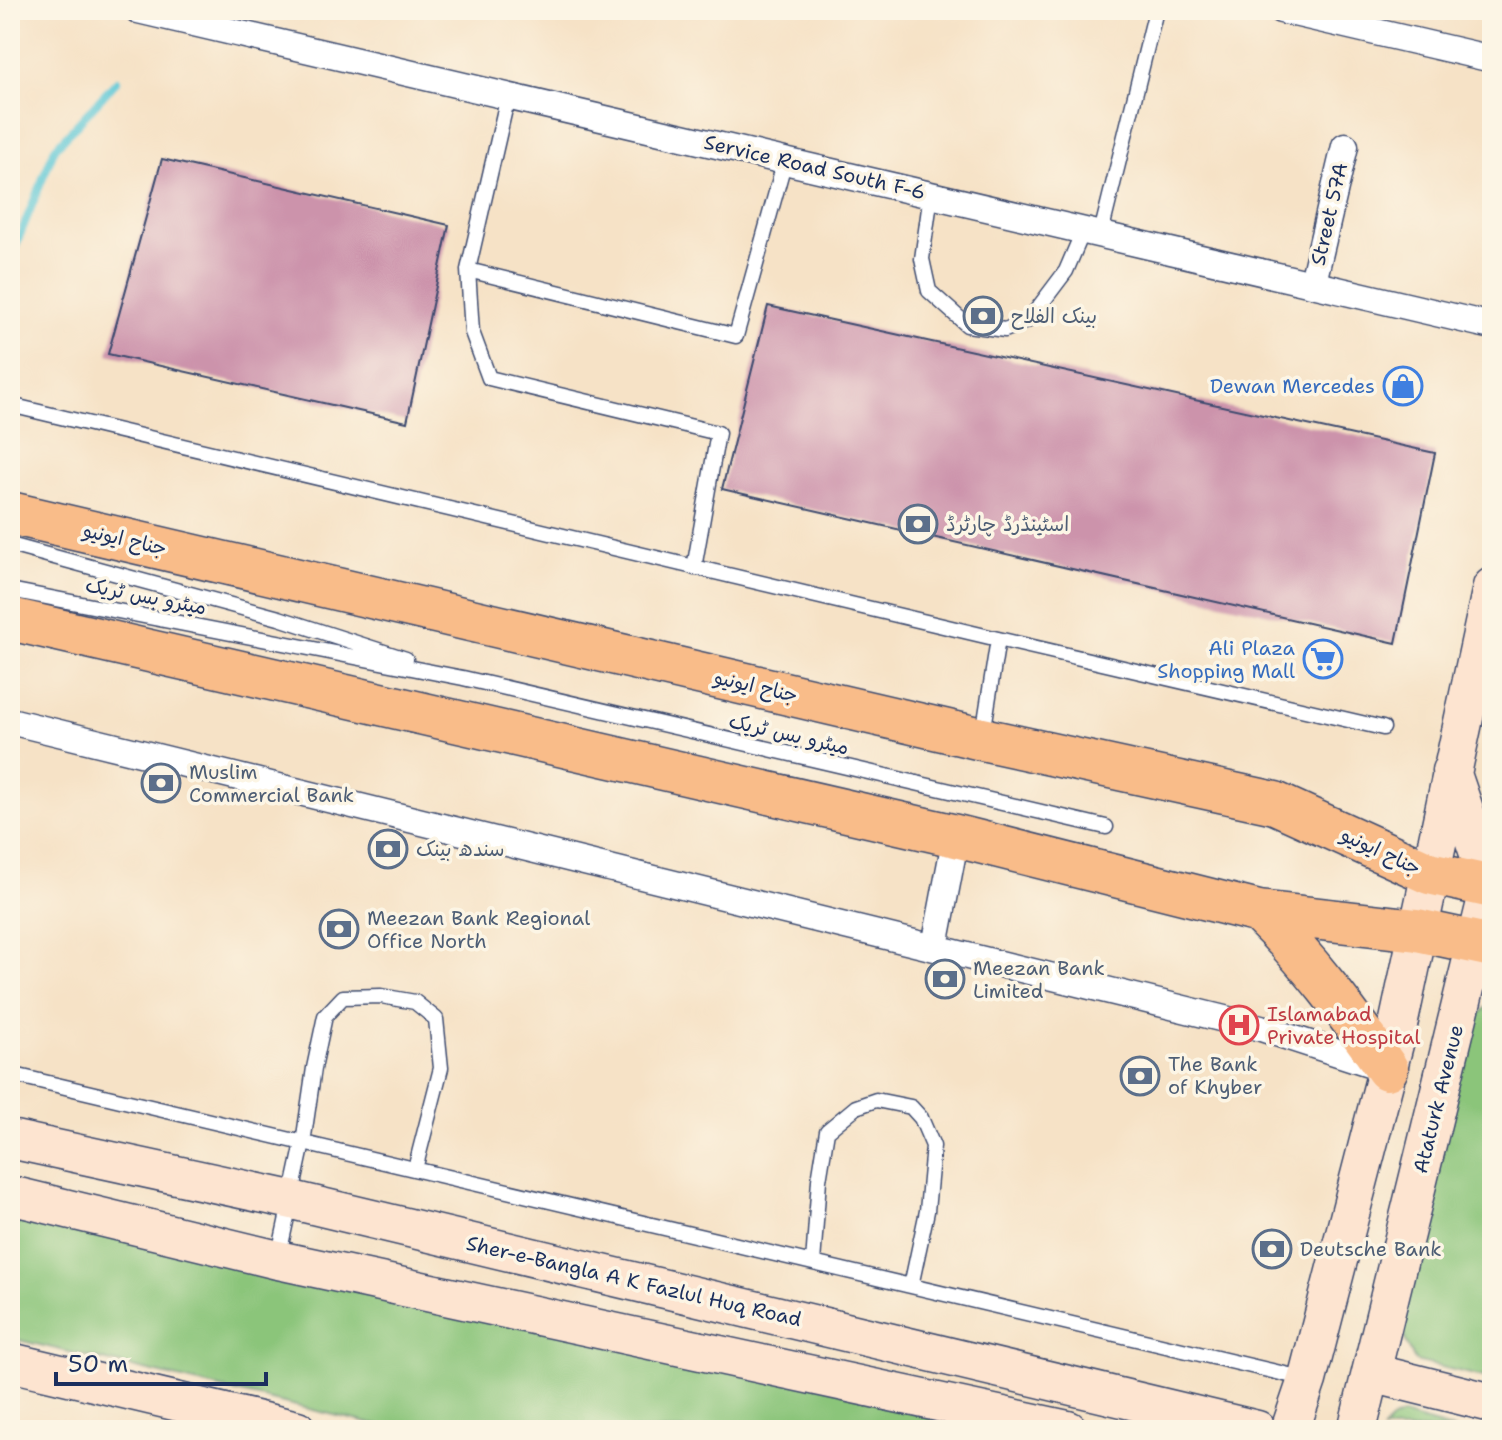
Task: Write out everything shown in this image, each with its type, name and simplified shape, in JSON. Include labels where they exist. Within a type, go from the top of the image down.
[{"type":"main road","name":"جناح ایونیو","points":[[10,513],[982,739],[1275,803],[1429,873],[1491,887]]},
{"type":"main road","points":[[1290,1430],[1307,1380],[1387,1069],[1492,587]]},
{"type":"main road","points":[[10,619],[956,836],[1259,912],[1417,930],[1484,945]]},
{"type":"main road","points":[[1451,771],[1491,887]]},
{"type":"main road","name":"Ataturk Avenue","points":[[1357,1430],[1484,945],[1491,887]]},
{"type":"main road","points":[[1259,912],[1294,946],[1347,1012],[1387,1069]]},
{"type":"main road","name":"Sher-e-Bangla A K Fazlul Huq Road","points":[[10,1139],[292,1200],[1257,1430]]},
{"type":"main road","points":[[10,1195],[278,1260],[1068,1430]]},
{"type":"main road","points":[[10,1362],[297,1430]]},
{"type":"main road","points":[[1372,1373],[1492,1403]]},
{"type":"street","name":"Service Road South F-6","points":[[138,10],[1492,326]]},
{"type":"street","points":[[1281,10],[1492,59]]},
{"type":"street","name":"Street 57A","points":[[1313,282],[1345,146]]},
{"type":"street","points":[[10,721],[1261,1028],[1387,1069]]},
{"type":"street","points":[[935,946],[956,836]]},
{"type":"lane","points":[[931,194],[922,259],[929,291],[967,325],[1005,330],[1029,320],[1093,231],[1156,10]]},
{"type":"lane","points":[[508,96],[468,270],[472,332],[489,378],[718,433],[694,568]]},
{"type":"lane","points":[[468,270],[736,336],[785,160]]},
{"type":"lane","points":[[10,405],[1383,728]]},
{"type":"lane","name":"میٹرو بس ٹریک","points":[[10,545],[279,618],[463,678]]},
{"type":"lane","name":"میٹرو بس ٹریک","points":[[10,590],[463,678],[1106,827]]},
{"type":"lane","points":[[982,739],[998,639]]},
{"type":"lane","points":[[278,1260],[303,1143],[325,1016],[343,997],[381,996],[415,1002],[436,1019],[441,1068],[415,1169]]},
{"type":"lane","points":[[10,1074],[1307,1380]]},
{"type":"lane","points":[[813,1263],[819,1180],[827,1131],[856,1107],[876,1100],[911,1107],[921,1118],[933,1146],[927,1211],[911,1286]]},
{"type":"green space","points":[[1492,1002],[1492,1379],[1415,1361],[1405,1339],[1404,1312],[1469,1024]]},
{"type":"green space","points":[[10,1192],[1074,1430],[397,1430],[10,1338]]},
{"type":"green space","points":[[1402,1415],[1455,1430],[1383,1430],[1391,1420]]},
{"type":"building","points":[[162,159],[449,225],[407,422],[108,354]]},
{"type":"building","points":[[768,306],[1435,453],[1396,643],[722,489]]},
{"type":"waterway","points":[[10,260],[55,148],[117,81]]},
{"type":"place","name":"بینک الفلاح","points":[[983,316]]},
{"type":"place","name":"Dewan Mercedes","points":[[1403,386]]},
{"type":"place","name":"اسٹینڈرڈ چارٹرڈ","points":[[918,524]]},
{"type":"place","name":"Ali Plaza Shopping Mall","points":[[1323,659]]},
{"type":"place","name":"Muslim Commercial Bank","points":[[161,783]]},
{"type":"place","name":"سندھ بینک","points":[[388,849]]},
{"type":"place","name":"Meezan Bank Regional Office North","points":[[339,929]]},
{"type":"place","name":"Meezan Bank Limited","points":[[945,979]]},
{"type":"place","name":"Islamabad Private Hospital","points":[[1239,1025]]},
{"type":"place","name":"The Bank of Khyber","points":[[1140,1076]]},
{"type":"place","name":"Deutsche Bank","points":[[1272,1249]]}]
